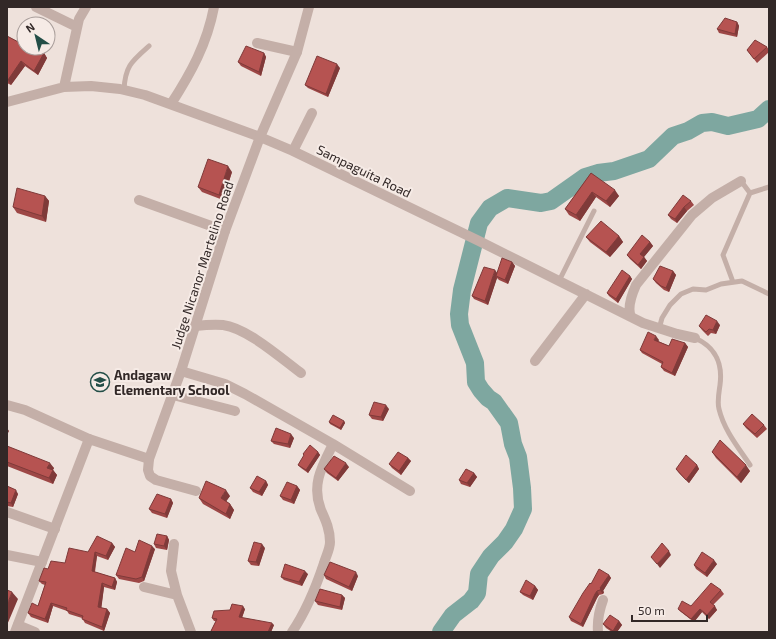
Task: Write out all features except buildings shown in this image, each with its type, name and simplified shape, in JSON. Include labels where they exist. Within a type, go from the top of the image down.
[{"type":"street","points":[[36,7],[77,27]]},
{"type":"street","points":[[64,87],[78,19],[86,7]]},
{"type":"street","points":[[171,104],[197,59],[210,28],[214,7]]},
{"type":"street","name":"Judge Nicanor Martelino Road","points":[[149,459],[181,371],[225,231],[260,137],[297,52],[310,7]]},
{"type":"street","points":[[257,43],[297,52]]},
{"type":"street","name":"Sampaguita Road","points":[[7,102],[64,87],[91,86],[124,90],[171,104],[260,137],[293,151],[475,239],[631,317],[659,329],[695,338]]},
{"type":"street","points":[[293,151],[312,113]]},
{"type":"street","points":[[631,317],[629,312],[636,285],[678,232],[692,215],[712,198],[741,181]]},
{"type":"street","points":[[140,200],[225,231]]},
{"type":"street","points":[[535,361],[586,294]]},
{"type":"street","points":[[195,326],[224,325],[238,330],[259,342],[301,373]]},
{"type":"street","points":[[181,371],[225,384],[245,394],[333,444],[410,491]]},
{"type":"street","points":[[173,395],[235,411]]},
{"type":"street","points":[[7,405],[25,410],[89,438],[149,459],[148,470],[150,476],[156,480],[196,492]]},
{"type":"street","points":[[35,632],[17,628],[89,438]]},
{"type":"street","points":[[292,632],[311,601],[330,544],[329,531],[317,495],[317,482],[320,469],[333,444]]},
{"type":"street","points":[[7,512],[55,529]]},
{"type":"street","points":[[174,544],[171,571],[177,595],[191,632]]},
{"type":"street","points":[[7,555],[42,562]]},
{"type":"street","points":[[144,587],[177,595]]},
{"type":"street","points":[[598,632],[597,622],[603,600]]},
{"type":"lane","points":[[124,90],[125,76],[129,66],[149,46]]},
{"type":"lane","points":[[741,181],[750,193]]},
{"type":"lane","points":[[733,282],[723,255],[750,193],[769,187]]},
{"type":"lane","points":[[559,281],[594,211]]},
{"type":"lane","points":[[659,329],[662,318],[670,305],[681,294],[693,289],[706,290],[721,284],[742,281],[769,294]]},
{"type":"lane","points":[[695,338],[705,342],[715,353],[721,365],[718,407],[724,424],[733,441],[750,465]]},
{"type":"waterway","points":[[441,632],[453,615],[471,601],[477,593],[479,574],[491,556],[505,542],[514,529],[523,509],[518,457],[513,444],[509,423],[494,402],[488,398],[476,382],[475,363],[460,325],[459,314],[462,290],[479,223],[490,208],[507,198],[541,203],[551,201],[585,177],[598,173],[614,171],[649,159],[673,136],[688,131],[702,123],[712,122],[728,126],[758,119],[769,109]]},
{"type":"place","name":"Andagaw Elementary School","points":[[100,382]]}]
